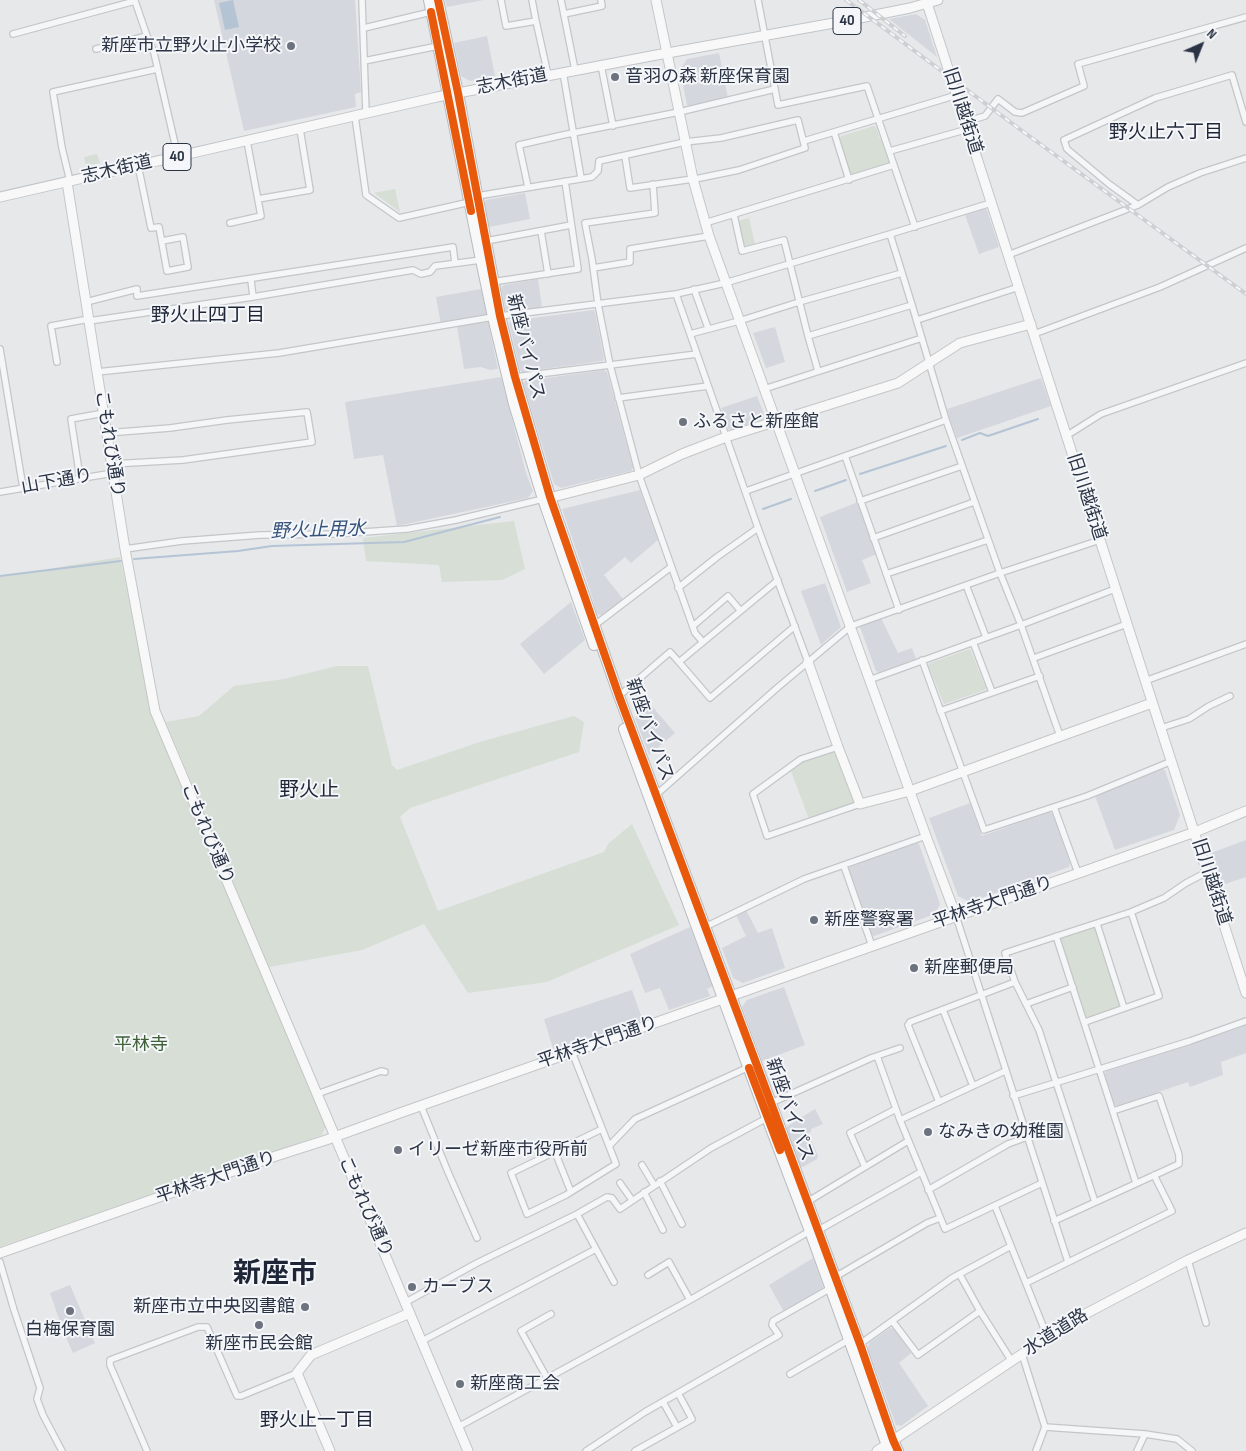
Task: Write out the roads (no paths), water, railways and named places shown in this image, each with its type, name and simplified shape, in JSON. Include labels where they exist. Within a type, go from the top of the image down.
[{"type":"highway","name":"新座バイパス","points":[[429,0],[438,46],[453,94]]},
{"type":"highway","name":"新座バイパス","points":[[438,0],[453,94],[474,199],[486,241],[490,282],[517,413],[614,701],[727,997],[771,1103],[807,1202],[831,1288],[850,1340],[890,1445],[898,1451]]},
{"type":"highway","name":"新座バイパス","points":[[474,199],[481,260],[490,282]]},
{"type":"highway","name":"新座バイパス","points":[[497,317],[515,377],[546,498],[705,927],[767,1118],[835,1277],[860,1344],[890,1445]]},
{"type":"street","points":[[13,34],[135,0],[154,52],[178,157]]},
{"type":"street","points":[[362,0],[366,113]]},
{"type":"street","points":[[501,0],[506,26],[536,21]]},
{"type":"street","points":[[532,0],[548,75]]},
{"type":"street","points":[[561,0],[576,70]]},
{"type":"street","points":[[564,14],[602,6],[601,0]]},
{"type":"street","points":[[656,0],[693,179],[709,236],[956,916],[1068,1262]]},
{"type":"street","points":[[758,0],[778,105],[867,86],[915,227]]},
{"type":"street","name":"志木街道","points":[[0,197],[453,94],[766,34],[845,21],[926,1],[938,0]]},
{"type":"street","name":"旧川越街道","points":[[926,1],[1246,991]]},
{"type":"street","points":[[364,28],[431,12]]},
{"type":"street","points":[[890,151],[967,126],[985,116],[998,99],[1015,112],[1022,113],[1084,86],[1078,64],[1246,17]]},
{"type":"street","points":[[96,49],[147,36]]},
{"type":"street","points":[[364,61],[438,46]]},
{"type":"street","points":[[602,65],[613,126]]},
{"type":"street","points":[[68,182],[53,92],[157,69]]},
{"type":"street","points":[[563,72],[581,178]]},
{"type":"street","points":[[1138,206],[1066,149],[1064,140],[1155,98],[1232,75],[1246,122]]},
{"type":"street","points":[[528,187],[519,145],[775,90]]},
{"type":"street","points":[[804,141],[957,95]]},
{"type":"street","points":[[355,116],[366,194],[399,218],[528,187],[592,177],[598,171],[599,161],[685,142],[721,138],[798,120],[805,148],[739,170],[630,188],[625,156]]},
{"type":"street","points":[[258,199],[310,190],[300,129]]},
{"type":"street","points":[[834,132],[849,180]]},
{"type":"street","points":[[230,223],[262,216],[247,141]]},
{"type":"street","points":[[1008,255],[1138,206],[1168,187],[1200,172],[1246,158]]},
{"type":"street","points":[[138,165],[151,228],[159,227],[167,271],[188,267],[183,237],[162,241]]},
{"type":"street","points":[[705,223],[894,165]]},
{"type":"street","points":[[490,282],[578,269],[565,181]]},
{"type":"street","name":"こもれび通り","points":[[68,182],[125,549],[155,711],[468,1451]]},
{"type":"street","points":[[652,184],[655,214],[585,223],[610,365],[639,475],[692,626],[703,642]]},
{"type":"street","points":[[97,372],[280,353],[497,317],[676,294],[725,283],[915,227],[991,202]]},
{"type":"street","points":[[734,215],[742,250],[784,240],[818,371]]},
{"type":"street","points":[[486,241],[571,225]]},
{"type":"street","points":[[541,231],[548,274]]},
{"type":"street","points":[[890,234],[946,420],[1000,573],[1034,658],[1060,736]]},
{"type":"street","points":[[594,268],[630,262],[630,249],[709,236]]},
{"type":"street","points":[[86,302],[137,289],[137,296],[250,280],[453,247],[455,263]]},
{"type":"street","points":[[1034,334],[1160,287],[1246,248]]},
{"type":"street","points":[[57,362],[51,326],[254,297],[413,270],[421,274],[430,272],[435,266],[481,260]]},
{"type":"street","points":[[690,334],[902,273]]},
{"type":"street","points":[[250,280],[254,297]]},
{"type":"street","points":[[917,320],[1019,288]]},
{"type":"street","points":[[694,289],[708,328]]},
{"type":"street","points":[[676,294],[758,528],[860,804]]},
{"type":"street","points":[[808,336],[912,304]]},
{"type":"street","points":[[125,549],[260,535],[344,533],[414,528],[639,475],[682,454],[726,437],[898,383],[960,343],[1031,324]]},
{"type":"street","points":[[764,389],[922,338]]},
{"type":"street","points":[[0,350],[23,488]]},
{"type":"street","points":[[515,377],[697,354]]},
{"type":"street","points":[[1066,436],[1101,414],[1246,363]]},
{"type":"street","points":[[618,398],[708,386]]},
{"type":"street","name":"山下通り","points":[[0,492],[80,478],[113,468],[312,442],[307,412],[170,428],[107,433]]},
{"type":"street","points":[[80,478],[71,419],[104,413]]},
{"type":"street","points":[[746,491],[946,420]]},
{"type":"street","points":[[845,456],[898,610]]},
{"type":"street","points":[[860,501],[962,466]]},
{"type":"street","points":[[873,538],[974,502]]},
{"type":"street","points":[[678,588],[758,528]]},
{"type":"street","points":[[886,574],[988,540]]},
{"type":"street","points":[[657,794],[851,626],[1100,540]]},
{"type":"street","points":[[595,626],[671,567]]},
{"type":"street","points":[[679,662],[778,580]]},
{"type":"street","points":[[966,585],[986,637]]},
{"type":"street","points":[[870,680],[1115,589]]},
{"type":"street","points":[[692,626],[728,596],[740,610]]},
{"type":"street","points":[[1034,658],[1127,624]]},
{"type":"street","points":[[620,696],[670,652],[710,698],[795,626]]},
{"type":"street","points":[[973,642],[992,692]]},
{"type":"street","points":[[1145,681],[1246,646]]},
{"type":"street","points":[[922,660],[984,830],[1087,796],[1172,761]]},
{"type":"street","points":[[940,711],[1040,676]]},
{"type":"street","points":[[1161,728],[1189,719],[1209,706],[1230,696]]},
{"type":"street","points":[[838,747],[801,759],[753,794],[768,836],[860,804],[910,791],[1152,702]]},
{"type":"street","points":[[1054,807],[1078,873]]},
{"type":"street","name":"平林寺大門通り","points":[[0,1253],[335,1137],[1195,832],[1246,810]]},
{"type":"street","points":[[705,927],[804,879],[926,836]]},
{"type":"street","points":[[844,866],[872,946]]},
{"type":"street","points":[[1095,1202],[1039,1030],[1015,982],[1005,953],[1131,912],[1164,898],[1207,872]]},
{"type":"street","points":[[1085,1022],[1160,996],[1131,912]]},
{"type":"street","points":[[1097,924],[1124,1008]]},
{"type":"street","points":[[1056,936],[1136,1183]]},
{"type":"street","points":[[938,1102],[908,1025],[910,1022],[1015,982]]},
{"type":"street","points":[[1026,1004],[1073,987]]},
{"type":"street","points":[[943,1010],[973,1086]]},
{"type":"street","points":[[1013,1096],[1190,1041],[1246,1021]]},
{"type":"street","points":[[771,1103],[877,1056],[900,1048]]},
{"type":"street","points":[[572,1052],[616,1164],[571,1192],[528,1214],[511,1173],[602,1130]]},
{"type":"street","points":[[877,1056],[908,1141],[945,1229],[1042,1183]]},
{"type":"street","points":[[609,1146],[635,1118],[749,1067]]},
{"type":"street","points":[[317,1094],[381,1071],[385,1072]]},
{"type":"street","points":[[900,1120],[1005,1071]]},
{"type":"street","points":[[1054,1221],[1180,1164],[1159,1096],[1113,1111]]},
{"type":"street","points":[[421,1106],[477,1238]]},
{"type":"street","points":[[865,1167],[850,1134],[896,1109]]},
{"type":"street","points":[[406,1302],[477,1263],[577,1214],[607,1197],[612,1198],[620,1208],[724,1140],[767,1118]]},
{"type":"street","points":[[928,1190],[1008,1144],[1027,1137]]},
{"type":"street","points":[[807,1202],[908,1141]]},
{"type":"street","points":[[555,1152],[571,1192]]},
{"type":"street","points":[[642,1165],[657,1183],[682,1224]]},
{"type":"street","points":[[458,1427],[921,1172]]},
{"type":"street","points":[[1026,1283],[1172,1211],[1154,1175]]},
{"type":"street","points":[[620,1183],[632,1200]]},
{"type":"street","points":[[644,1192],[662,1230]]},
{"type":"street","points":[[995,1206],[1048,1336]]},
{"type":"street","points":[[577,1214],[614,1282]]},
{"type":"street","points":[[835,1277],[927,1222],[940,1218]]},
{"type":"street","name":"水道道路","points":[[877,1451],[890,1445],[1011,1360],[1070,1322],[1188,1260],[1246,1233]]},
{"type":"street","points":[[860,1344],[952,1278],[1011,1246]]},
{"type":"street","points":[[422,1341],[596,1249]]},
{"type":"street","points":[[1188,1260],[1206,1323]]},
{"type":"street","points":[[0,1262],[40,1388],[37,1399],[43,1415],[62,1451]]},
{"type":"street","points":[[648,1275],[670,1262],[690,1300]]},
{"type":"street","points":[[960,1275],[1011,1360]]},
{"type":"street","points":[[586,1451],[597,1448],[645,1412],[779,1335],[772,1325],[774,1321],[831,1288]]},
{"type":"street","points":[[893,1322],[918,1355],[980,1311]]},
{"type":"street","points":[[147,1451],[110,1365],[110,1360],[198,1326],[207,1327],[236,1396],[241,1396],[297,1373],[311,1355],[410,1313]]},
{"type":"street","points":[[547,1378],[521,1331],[552,1314]]},
{"type":"street","points":[[790,1374],[850,1340]]},
{"type":"street","points":[[1022,1354],[1045,1427],[1036,1451]]},
{"type":"street","points":[[297,1373],[330,1451]]},
{"type":"street","points":[[635,1451],[692,1419],[678,1394]]},
{"type":"street","points":[[664,1402],[677,1426]]},
{"type":"street","points":[[1045,1427],[1145,1434],[1177,1439],[1192,1451]]},
{"type":"street","points":[[1137,1451],[1145,1434]]},
{"type":"water","points":[[233,0],[239,27],[225,30],[219,3]]},
{"type":"waterway","points":[[962,440],[980,433],[988,436],[1038,419]]},
{"type":"waterway","points":[[860,474],[946,446]]},
{"type":"waterway","points":[[815,491],[846,480]]},
{"type":"waterway","points":[[763,509],[791,499]]},
{"type":"waterway","name":"野火止用水","points":[[134,559],[238,551],[272,546],[404,542],[500,517]]},
{"type":"waterway","name":"野火止用水","points":[[0,576],[121,561]]},
{"type":"railway","points":[[846,0],[1246,294]]},
{"type":"railway","points":[[859,0],[905,36]]},
{"type":"place","name":"新座市立野火止小学校","points":[[291,46]]},
{"type":"place","name":"音羽の森 新座保育園","points":[[615,77]]},
{"type":"place","name":"ふるさと新座館","points":[[683,422]]},
{"type":"place","name":"新座警察署","points":[[814,920]]},
{"type":"place","name":"新座郵便局","points":[[914,968]]},
{"type":"place","name":"なみきの幼稚園","points":[[928,1132]]},
{"type":"place","name":"イリーゼ新座市役所前","points":[[398,1150]]},
{"type":"place","name":"カーブス","points":[[412,1287]]},
{"type":"place","name":"新座市立中央図書館","points":[[305,1307]]},
{"type":"place","name":"白梅保育園","points":[[70,1311]]},
{"type":"place","name":"新座市民会館","points":[[259,1325]]},
{"type":"place","name":"新座商工会","points":[[460,1384]]},
{"type":"district","name":"野火止六丁目","points":[[1166,133]]},
{"type":"district","name":"野火止四丁目","points":[[208,316]]},
{"type":"district","name":"野火止","points":[[309,791]]},
{"type":"district","name":"新座市","points":[[275,1275]]},
{"type":"district","name":"野火止一丁目","points":[[317,1421]]},
{"type":"park label","name":"平林寺","points":[[141,1045]]}]
